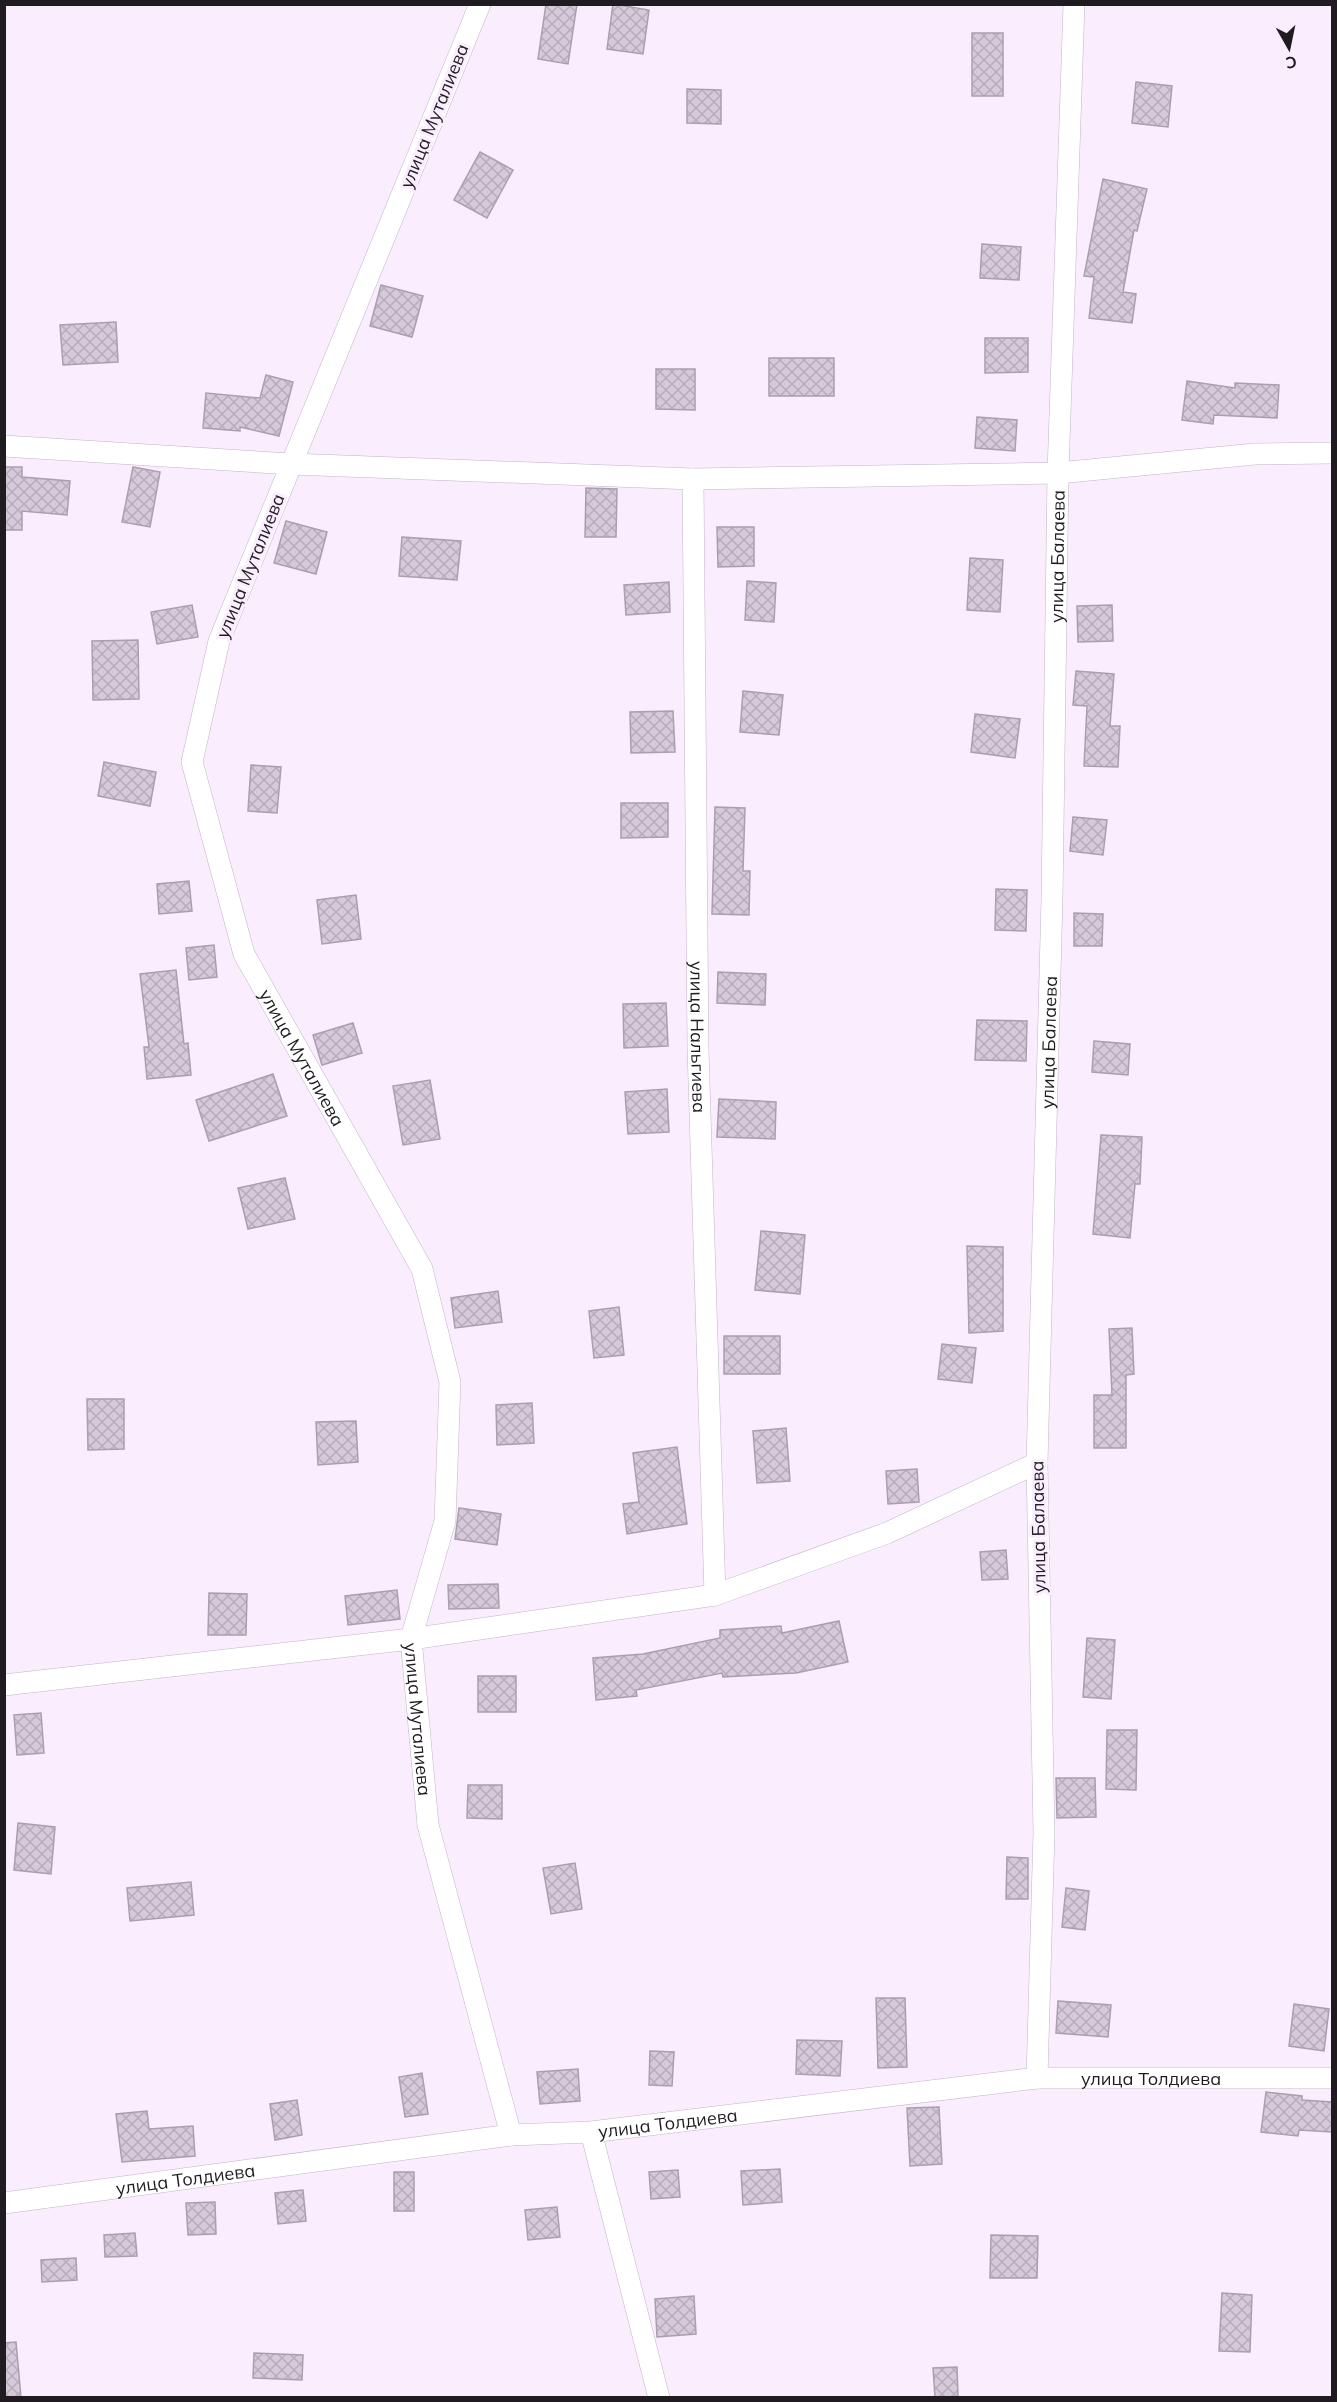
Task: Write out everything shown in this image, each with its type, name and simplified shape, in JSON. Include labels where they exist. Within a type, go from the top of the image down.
[{"type":"street","name":"улица Муталиева","points":[[480,4],[219,641],[192,762],[244,954],[422,1269],[450,1382],[445,1521],[411,1639],[428,1825],[511,2135]]},
{"type":"street","name":"улица Балаева","points":[[1037,2078],[1044,1832],[1037,1463],[1052,899],[1058,473],[1074,4]]},
{"type":"street","points":[[4,446],[291,464],[693,479],[1058,473],[1255,454],[1332,453]]},
{"type":"street","name":"улица Нальгиева","points":[[693,479],[698,1049],[715,1595]]},
{"type":"street","points":[[4,1685],[411,1639],[715,1595],[888,1533],[1037,1463]]},
{"type":"street","name":"улица Толдиева","points":[[4,2203],[511,2135],[591,2132],[1037,2078],[1332,2078]]},
{"type":"street","points":[[591,2132],[659,2397]]},
{"type":"building","points":[[546,4],[577,4],[568,64],[538,59]]},
{"type":"building","points":[[613,4],[649,10],[643,54],[607,49]]},
{"type":"building","points":[[972,33],[1003,33],[1003,96],[972,96]]},
{"type":"building","points":[[1136,82],[1172,86],[1168,127],[1132,123]]},
{"type":"building","points":[[687,89],[721,90],[721,124],[687,123]]},
{"type":"building","points":[[480,152],[513,170],[487,218],[454,200]]},
{"type":"building","points":[[1103,179],[1147,189],[1137,231],[1134,230],[1123,292],[1136,294],[1132,323],[1089,318],[1094,277],[1084,276]]},
{"type":"building","points":[[982,244],[1021,247],[1019,280],[980,278]]},
{"type":"building","points":[[381,285],[423,296],[412,337],[370,326]]},
{"type":"building","points":[[116,322],[118,362],[63,365],[60,325]]},
{"type":"building","points":[[985,338],[1028,338],[1028,372],[985,373]]},
{"type":"building","points":[[769,358],[834,358],[834,396],[769,396]]},
{"type":"building","points":[[656,369],[695,369],[695,410],[656,409]]},
{"type":"building","points":[[266,375],[293,382],[279,436],[240,427],[240,431],[203,428],[206,393],[260,398]]},
{"type":"building","points":[[1187,381],[1235,388],[1235,383],[1279,385],[1277,418],[1214,415],[1213,424],[1182,420]]},
{"type":"building","points":[[977,417],[1017,420],[1015,451],[975,448]]},
{"type":"building","points":[[4,467],[22,467],[22,477],[70,481],[67,515],[22,511],[22,530],[4,530]]},
{"type":"building","points":[[133,467],[160,472],[150,527],[122,522]]},
{"type":"building","points":[[586,488],[617,489],[616,537],[585,537]]},
{"type":"building","points":[[286,521],[327,532],[316,574],[274,563]]},
{"type":"building","points":[[717,527],[754,527],[754,566],[718,567]]},
{"type":"building","points":[[402,537],[461,541],[457,580],[399,576]]},
{"type":"building","points":[[970,558],[1003,560],[1000,612],[967,610]]},
{"type":"building","points":[[747,581],[776,583],[774,622],[745,620]]},
{"type":"building","points":[[669,582],[670,612],[626,615],[624,585]]},
{"type":"building","points":[[192,605],[198,637],[157,644],[151,612]]},
{"type":"building","points":[[1112,605],[1113,641],[1078,642],[1077,606]]},
{"type":"building","points":[[138,640],[139,699],[93,700],[92,641]]},
{"type":"building","points":[[1076,671],[1114,674],[1110,726],[1120,726],[1118,767],[1084,766],[1087,706],[1073,705]]},
{"type":"building","points":[[743,691],[783,695],[779,735],[740,732]]},
{"type":"building","points":[[673,711],[675,752],[631,753],[630,712]]},
{"type":"building","points":[[975,714],[1020,719],[1015,758],[971,752]]},
{"type":"building","points":[[104,762],[156,772],[150,806],[98,796]]},
{"type":"building","points":[[251,765],[281,767],[277,813],[248,811]]},
{"type":"building","points":[[621,803],[668,803],[668,837],[621,838]]},
{"type":"building","points":[[715,807],[745,808],[743,871],[750,871],[749,915],[712,914]]},
{"type":"building","points":[[1073,817],[1107,820],[1103,855],[1070,851]]},
{"type":"building","points":[[189,881],[192,911],[159,914],[157,884]]},
{"type":"building","points":[[996,889],[1027,890],[1026,931],[995,930]]},
{"type":"building","points":[[356,895],[361,939],[322,944],[317,900]]},
{"type":"building","points":[[1074,913],[1103,914],[1102,946],[1074,946]]},
{"type":"building","points":[[214,945],[217,977],[189,980],[186,948]]},
{"type":"building","points":[[176,970],[184,1044],[188,1043],[191,1075],[147,1079],[144,1047],[149,1047],[140,974]]},
{"type":"building","points":[[718,972],[766,974],[765,1005],[717,1003]]},
{"type":"building","points":[[666,1003],[668,1046],[624,1048],[623,1004]]},
{"type":"building","points":[[977,1020],[1027,1021],[1026,1061],[975,1060]]},
{"type":"building","points":[[353,1023],[362,1053],[322,1065],[313,1035]]},
{"type":"building","points":[[1094,1041],[1130,1044],[1128,1075],[1092,1072]]},
{"type":"building","points":[[273,1074],[287,1116],[209,1141],[196,1100]]},
{"type":"building","points":[[430,1080],[440,1139],[403,1145],[393,1086]]},
{"type":"building","points":[[667,1089],[669,1132],[628,1134],[625,1092]]},
{"type":"building","points":[[719,1099],[776,1102],[775,1139],[717,1137]]},
{"type":"building","points":[[1101,1135],[1142,1137],[1140,1184],[1135,1184],[1130,1238],[1093,1234]]},
{"type":"building","points":[[285,1178],[295,1219],[248,1229],[238,1188]]},
{"type":"building","points":[[761,1231],[805,1235],[800,1294],[755,1290]]},
{"type":"building","points":[[967,1246],[1003,1247],[1003,1331],[969,1333]]},
{"type":"building","points":[[498,1291],[502,1322],[455,1328],[451,1298]]},
{"type":"building","points":[[619,1307],[624,1355],[594,1358],[589,1311]]},
{"type":"building","points":[[1132,1328],[1134,1374],[1126,1375],[1126,1448],[1094,1448],[1094,1395],[1112,1395],[1109,1329]]},
{"type":"building","points":[[724,1336],[780,1336],[780,1374],[724,1374]]},
{"type":"building","points":[[942,1344],[976,1348],[972,1383],[938,1379]]},
{"type":"building","points":[[87,1399],[124,1399],[124,1449],[88,1450]]},
{"type":"building","points":[[532,1403],[534,1443],[497,1445],[496,1405]]},
{"type":"building","points":[[356,1421],[358,1462],[318,1465],[316,1422]]},
{"type":"building","points":[[786,1428],[790,1481],[757,1483],[753,1431]]},
{"type":"building","points":[[677,1447],[687,1524],[627,1534],[623,1504],[639,1502],[633,1453]]},
{"type":"building","points":[[917,1469],[919,1502],[888,1504],[886,1471]]},
{"type":"building","points":[[459,1508],[501,1514],[497,1545],[455,1539]]},
{"type":"building","points":[[1006,1550],[1008,1579],[982,1580],[980,1552]]},
{"type":"building","points":[[498,1584],[499,1608],[449,1609],[448,1585]]},
{"type":"building","points":[[397,1590],[400,1619],[348,1625],[345,1596]]},
{"type":"building","points":[[209,1593],[247,1594],[246,1635],[208,1635]]},
{"type":"building","points":[[839,1621],[848,1662],[796,1673],[723,1677],[722,1673],[636,1690],[637,1696],[596,1700],[593,1658],[643,1654],[720,1638],[720,1630],[781,1626],[782,1633]]},
{"type":"building","points":[[1087,1638],[1115,1640],[1111,1699],[1083,1697]]},
{"type":"building","points":[[478,1676],[516,1676],[516,1712],[478,1712]]},
{"type":"building","points":[[41,1713],[44,1753],[17,1755],[14,1715]]},
{"type":"building","points":[[1107,1730],[1137,1730],[1136,1790],[1106,1789]]},
{"type":"building","points":[[1056,1778],[1095,1778],[1096,1817],[1057,1818]]},
{"type":"building","points":[[468,1785],[502,1785],[502,1819],[467,1818]]},
{"type":"building","points":[[18,1823],[55,1827],[51,1874],[14,1870]]},
{"type":"building","points":[[1007,1857],[1028,1858],[1028,1899],[1006,1899]]},
{"type":"building","points":[[575,1863],[582,1909],[551,1914],[543,1868]]},
{"type":"building","points":[[191,1882],[194,1915],[130,1921],[127,1888]]},
{"type":"building","points":[[1066,1888],[1089,1891],[1085,1930],[1062,1927]]},
{"type":"building","points":[[876,1998],[905,1998],[907,2067],[878,2068]]},
{"type":"building","points":[[1058,2001],[1111,2005],[1108,2037],[1056,2033]]},
{"type":"building","points":[[1294,2004],[1329,2009],[1324,2051],[1289,2046]]},
{"type":"building","points":[[797,2040],[842,2041],[840,2076],[796,2074]]},
{"type":"building","points":[[650,2051],[674,2052],[672,2086],[649,2085]]},
{"type":"building","points":[[578,2069],[580,2101],[540,2104],[537,2072]]},
{"type":"building","points":[[422,2073],[428,2114],[405,2117],[399,2077]]},
{"type":"building","points":[[1266,2092],[1302,2096],[1302,2100],[1332,2102],[1332,2132],[1299,2130],[1298,2136],[1261,2132]]},
{"type":"building","points":[[297,2100],[302,2135],[275,2140],[270,2104]]},
{"type":"building","points":[[939,2107],[942,2164],[910,2166],[907,2108]]},
{"type":"building","points":[[147,2111],[149,2129],[193,2126],[195,2156],[122,2162],[116,2114]]},
{"type":"building","points":[[780,2169],[782,2202],[743,2205],[741,2171]]},
{"type":"building","points":[[678,2170],[680,2197],[651,2199],[649,2172]]},
{"type":"building","points":[[394,2172],[414,2172],[414,2211],[394,2211]]},
{"type":"building","points":[[303,2190],[306,2221],[278,2224],[275,2193]]},
{"type":"building","points":[[215,2202],[216,2234],[188,2235],[186,2203]]},
{"type":"building","points":[[557,2207],[560,2237],[528,2240],[525,2210]]},
{"type":"building","points":[[135,2233],[137,2256],[105,2257],[104,2235]]},
{"type":"building","points":[[991,2235],[1038,2236],[1037,2278],[990,2278]]},
{"type":"building","points":[[76,2258],[77,2280],[42,2282],[41,2260]]},
{"type":"building","points":[[1222,2293],[1252,2295],[1250,2352],[1219,2351]]},
{"type":"building","points":[[694,2296],[696,2334],[657,2337],[655,2299]]},
{"type":"building","points":[[16,2342],[21,2397],[4,2397],[4,2343]]},
{"type":"building","points":[[254,2353],[303,2355],[302,2380],[253,2378]]},
{"type":"building","points":[[957,2367],[958,2397],[935,2397],[933,2368]]}]
